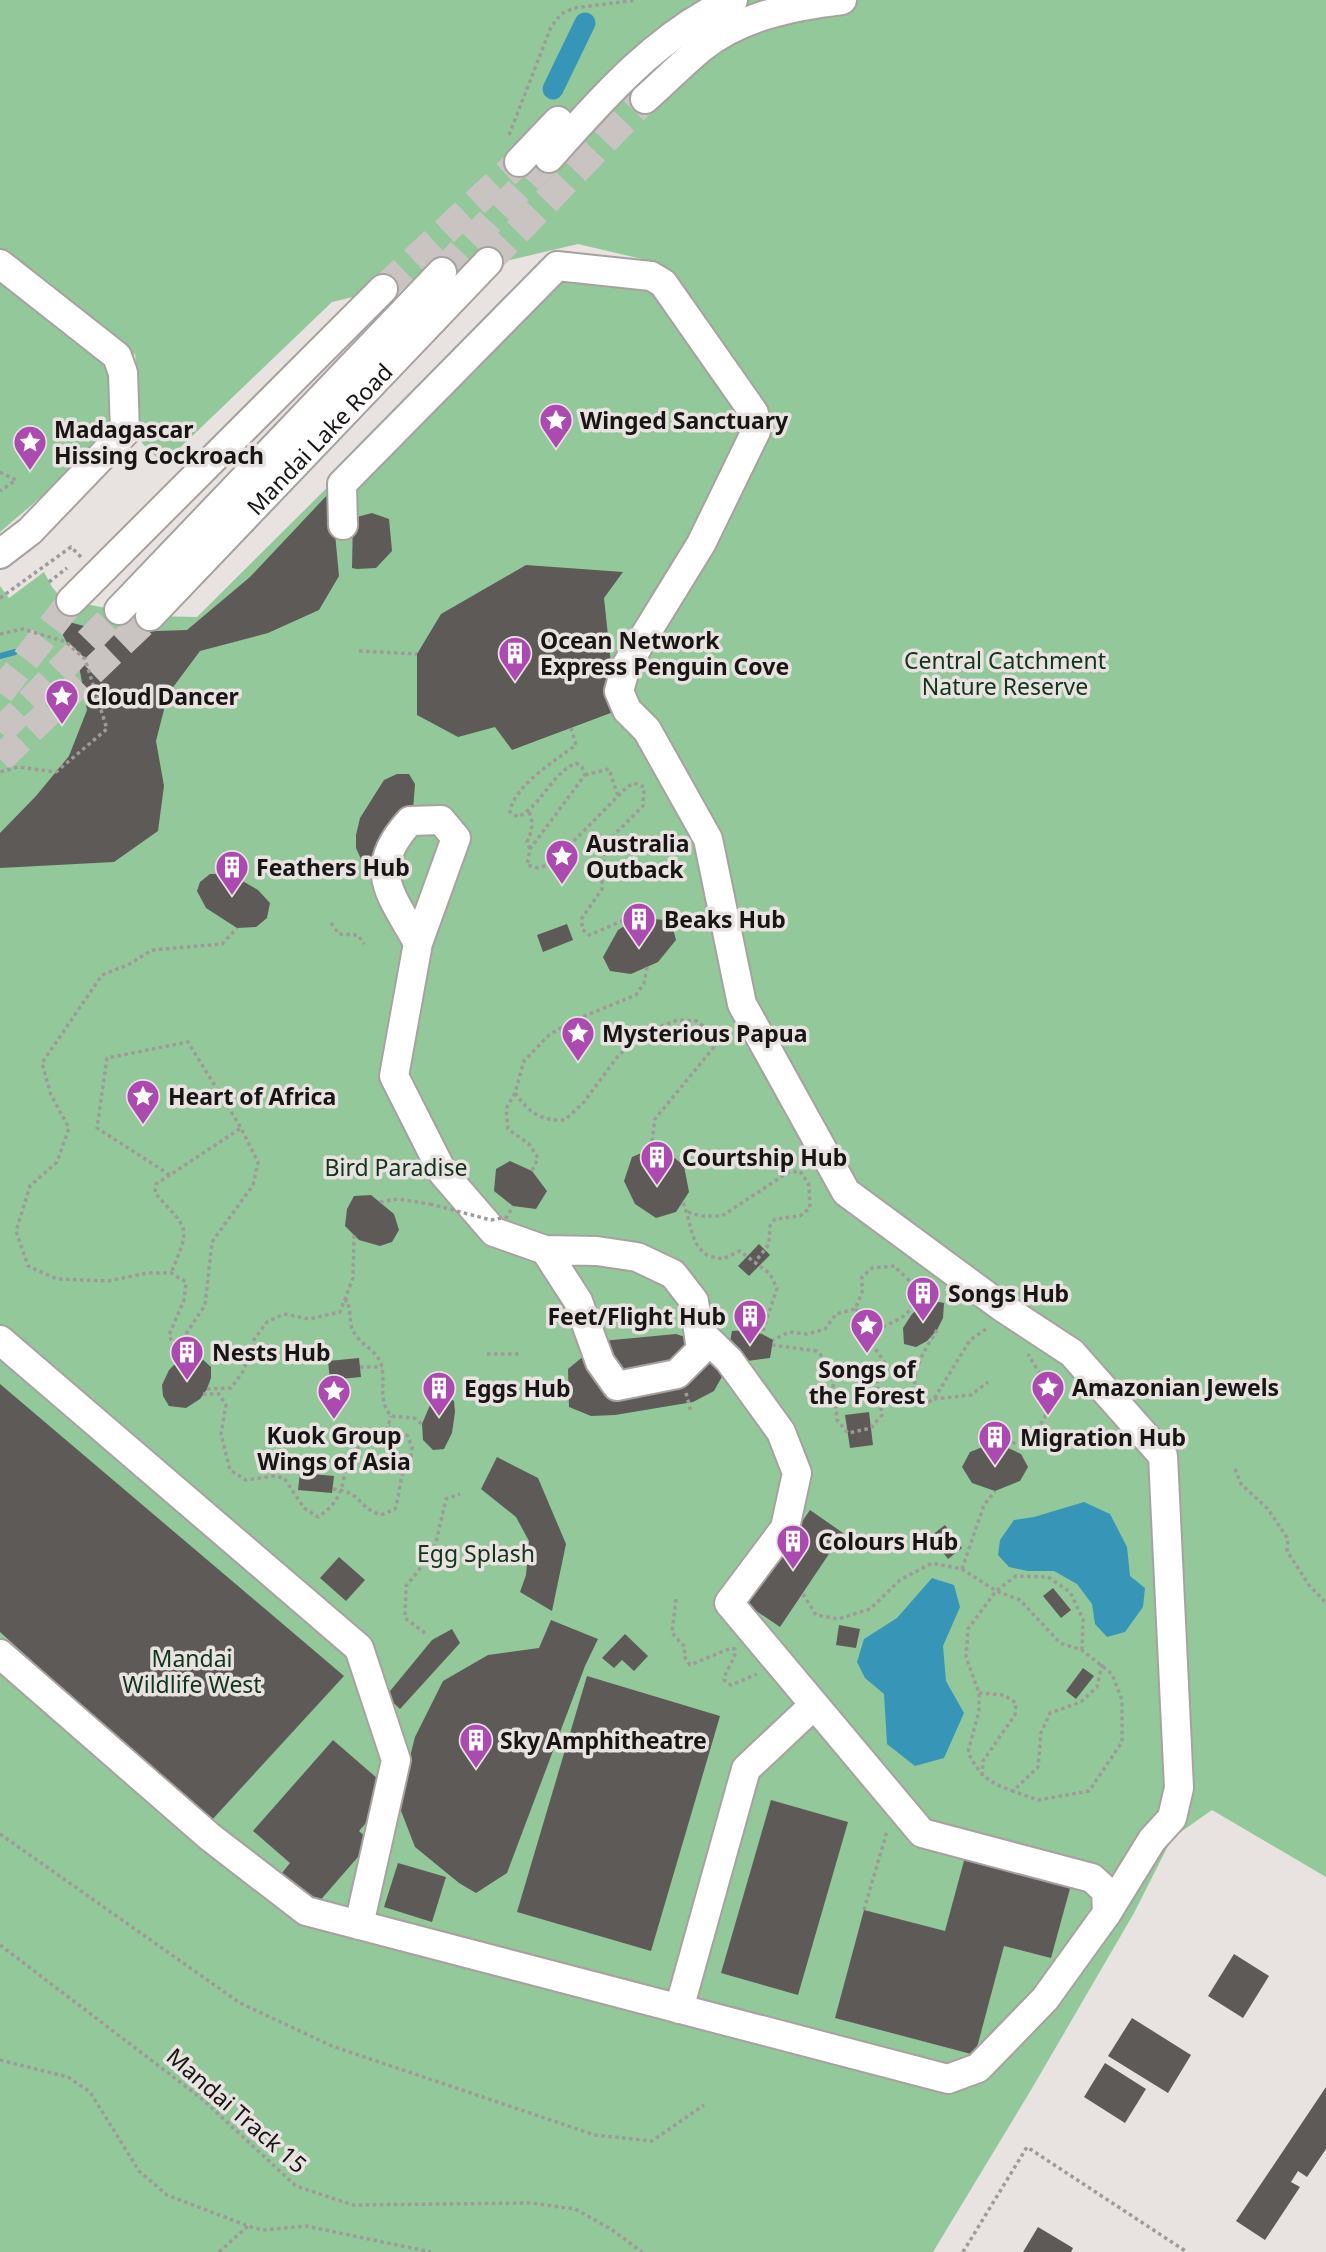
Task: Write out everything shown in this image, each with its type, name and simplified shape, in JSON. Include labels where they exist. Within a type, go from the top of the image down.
[{"type":"street","points":[[519,162],[628,49],[681,9],[698,0]]},
{"type":"street","points":[[549,158],[599,104],[683,26],[733,0]]},
{"type":"street","points":[[645,99],[703,47],[748,21],[800,5],[842,0]]},
{"type":"street","name":"Mandai Lake Road","points":[[150,616],[488,262]]},
{"type":"street","points":[[0,1654],[210,1837],[306,1912],[948,2079],[978,2068],[1045,1999],[1107,1913],[1152,1840],[1172,1818],[1179,1788],[1163,1456],[1072,1353],[1002,1307],[846,1192],[742,1004],[708,839],[648,730],[627,710],[619,691],[626,666],[701,544],[756,431],[754,413],[663,283],[651,276],[557,266],[342,484],[343,525]]},
{"type":"street","points":[[0,554],[30,531],[125,432],[123,373],[117,356],[3,272]]},
{"type":"street","name":"Mandai Lake Road","points":[[119,610],[442,272]]},
{"type":"street","points":[[71,601],[383,289]]},
{"type":"street","points":[[281,392],[306,415]]},
{"type":"street","points":[[418,943],[394,1076],[443,1173],[494,1231],[545,1250],[597,1251],[637,1257],[673,1274],[694,1301],[701,1350],[677,1374],[617,1385],[600,1362],[578,1301],[545,1250]]},
{"type":"street","points":[[699,1331],[729,1360],[781,1432],[797,1474],[785,1528],[729,1603],[922,1833],[1092,1878],[1105,1891],[1107,1913]]},
{"type":"street","points":[[0,1340],[359,1648],[397,1760],[359,1925]]},
{"type":"street","points":[[680,2009],[746,1769],[814,1705]]},
{"type":"path","points":[[509,135],[551,27],[561,14],[574,8],[637,0]]},
{"type":"path","points":[[0,472],[16,480],[0,491]]},
{"type":"path","points":[[0,598],[71,547],[81,557]]},
{"type":"path","points":[[0,634],[23,629],[66,642],[85,659],[107,729],[56,772],[18,767],[0,772]]},
{"type":"path","points":[[359,651],[417,654]]},
{"type":"path","points":[[571,728],[576,745],[537,774],[511,803],[510,811],[518,817],[529,812],[566,767],[576,763],[582,767],[585,775]]},
{"type":"path","points":[[618,796],[609,769],[585,775],[530,849],[527,865],[538,868],[551,864],[618,796],[634,783],[644,787],[643,806],[608,841],[602,864],[601,889],[582,918],[582,929],[589,935],[613,927],[629,917],[639,917]]},
{"type":"path","points":[[529,812],[533,820],[532,832],[527,842],[530,849]]},
{"type":"path","points":[[331,923],[339,934],[358,934],[364,944]]},
{"type":"path","points":[[170,1175],[97,1128],[107,1059],[188,1042],[241,1128],[257,1162],[253,1185],[212,1242],[205,1305],[178,1346],[181,1359],[169,1335],[184,1300],[186,1282],[171,1273],[147,1273],[108,1281],[57,1279],[28,1266],[16,1231],[30,1186],[57,1162],[69,1128],[51,1095],[41,1063],[102,975],[128,965],[152,950],[222,944],[237,928]]},
{"type":"path","points":[[532,1171],[538,1158],[529,1144],[508,1129],[506,1109],[515,1093],[524,1061],[549,1035],[572,1021],[636,995],[644,983],[648,967]]},
{"type":"path","points":[[515,1093],[524,1106],[548,1121],[565,1120],[584,1102],[618,1056],[644,1033],[677,1020],[697,1021],[709,1031],[714,1047],[655,1119],[651,1149]]},
{"type":"path","points":[[171,1273],[185,1239],[184,1226],[155,1193],[156,1184],[241,1128]]},
{"type":"path","points":[[688,1212],[701,1216],[722,1216],[787,1173],[800,1171],[809,1185],[810,1208],[800,1216],[775,1219],[770,1226],[769,1244],[755,1262]]},
{"type":"path","points":[[380,1202],[398,1199],[430,1204],[491,1220],[507,1217],[513,1206]]},
{"type":"path","points":[[683,1203],[688,1212],[692,1236],[706,1255],[723,1259],[740,1251],[770,1275],[777,1288],[762,1334]]},
{"type":"path","points":[[354,1234],[352,1278],[340,1312],[309,1319],[284,1314],[267,1322],[253,1340],[244,1370],[231,1388],[205,1392],[219,1394],[226,1405],[220,1434],[230,1470],[246,1480],[274,1476],[284,1478],[304,1508],[318,1517],[332,1507],[341,1490],[347,1460],[359,1447],[380,1438],[391,1416]]},
{"type":"path","points":[[895,1266],[911,1283],[913,1300],[910,1313],[894,1324],[878,1326],[870,1334],[870,1341],[884,1363],[877,1383],[882,1415],[871,1428],[848,1433],[836,1420],[831,1366],[817,1351],[772,1343],[789,1332],[807,1334],[825,1329],[836,1314],[855,1309],[862,1293],[862,1277],[872,1268],[895,1266]]},
{"type":"path","points":[[345,1298],[350,1305],[350,1320],[356,1336],[377,1355],[382,1367],[383,1406],[391,1416],[414,1418],[422,1424]]},
{"type":"path","points":[[855,1309],[878,1326]]},
{"type":"path","points":[[934,1399],[970,1340],[989,1327],[1001,1328]]},
{"type":"path","points":[[937,1330],[916,1365],[915,1396],[921,1406],[934,1399],[971,1395],[988,1382]]},
{"type":"path","points":[[1006,1447],[1033,1434],[1047,1415],[1053,1396],[1027,1352]]},
{"type":"path","points":[[487,1354],[521,1354]]},
{"type":"path","points":[[360,1367],[382,1367]]},
{"type":"path","points":[[333,1489],[355,1495],[368,1511],[381,1515],[395,1509],[401,1490],[403,1466],[411,1457],[412,1447],[407,1435],[388,1426]]},
{"type":"path","points":[[1235,1469],[1241,1484],[1268,1509],[1288,1539],[1287,1551],[1308,1585],[1326,1603]]},
{"type":"path","points":[[962,1569],[984,1505],[995,1491]]},
{"type":"path","points":[[425,1633],[405,1618],[406,1586],[434,1551],[446,1499],[460,1494]]},
{"type":"path","points":[[803,1594],[816,1615],[838,1619],[870,1609],[900,1580],[932,1563],[962,1569],[996,1591],[1020,1600],[1060,1643],[1082,1650],[1102,1664],[1112,1674],[1122,1700],[1122,1742],[1089,1791],[1038,1800],[993,1785],[982,1776],[968,1752],[979,1710],[979,1693],[966,1657],[968,1629],[996,1591],[1016,1576],[1048,1577],[1070,1592],[1083,1619],[1082,1650]]},
{"type":"path","points":[[1013,1791],[1038,1767],[1041,1733],[1050,1713],[1081,1702],[1097,1687],[1102,1664]]},
{"type":"path","points":[[979,1693],[1004,1695],[1016,1703],[1015,1715],[982,1761],[982,1776]]},
{"type":"path","points":[[0,1835],[240,2003],[332,2046],[595,2134],[652,2141],[704,2105]]},
{"type":"path","name":"Mandai Track 15","points":[[0,1945],[201,2098],[296,2186],[353,2205],[531,2203],[575,2209],[611,2229],[642,2252]]},
{"type":"path","points":[[0,2060],[68,2077],[90,2092],[139,2171],[167,2195],[263,2230],[306,2226],[431,2252]]},
{"type":"path","points":[[963,2252],[1027,2147],[1187,2252]]},
{"type":"path","points":[[219,2252],[247,2226]]},
{"type":"green space","points":[[0,0],[1326,0],[1326,1877],[1212,1810],[1172,1838],[1134,1913],[933,2252],[0,2252],[0,586],[9,598],[44,572],[63,600],[150,616],[197,617],[558,258],[658,269],[748,386],[659,263],[578,244],[332,302],[163,464],[142,443],[135,352],[119,419],[41,497],[0,532]]},
{"type":"water","points":[[1084,1502],[1110,1514],[1127,1547],[1130,1576],[1145,1588],[1143,1607],[1125,1632],[1107,1637],[1095,1624],[1092,1604],[1077,1584],[1054,1571],[1028,1571],[1009,1567],[998,1555],[1000,1540],[1014,1520]]},
{"type":"water","points":[[932,1578],[954,1585],[960,1607],[943,1646],[946,1681],[964,1713],[944,1758],[915,1766],[887,1744],[884,1694],[865,1678],[857,1662],[864,1639],[897,1618]]},
{"type":"building","points":[[331,491],[339,576],[319,610],[268,633],[200,651],[168,694],[156,741],[164,786],[158,831],[114,862],[0,868],[0,833],[36,796],[69,756],[87,710],[79,666],[54,618],[125,632],[187,630],[250,577]]},
{"type":"building","points":[[372,513],[389,519],[392,551],[376,568],[352,568],[353,518]]},
{"type":"building","name":"Ocean Network Express Penguin Cove","points":[[526,565],[623,572],[604,598],[616,711],[512,750],[495,727],[458,737],[417,715],[417,654],[441,614]]},
{"type":"building","points":[[397,774],[409,774],[415,784],[413,810],[379,858],[361,859],[356,848],[360,818],[384,780]]},
{"type":"building","name":"Feathers Hub","points":[[210,874],[230,874],[258,890],[270,903],[267,918],[256,927],[237,928],[206,908],[197,891],[200,882]]},
{"type":"building","name":"Beaks Hub","points":[[639,917],[671,921],[676,940],[658,962],[631,974],[610,971],[603,957],[618,930]]},
{"type":"building","points":[[567,924],[573,940],[543,952],[537,935]]},
{"type":"building","name":"Courtship Hub","points":[[651,1149],[669,1153],[684,1166],[689,1192],[676,1212],[656,1218],[635,1204],[624,1181],[632,1157]]},
{"type":"building","points":[[510,1161],[532,1171],[547,1191],[536,1209],[513,1206],[494,1191],[496,1169]]},
{"type":"building","points":[[371,1195],[394,1214],[399,1230],[392,1242],[380,1246],[359,1240],[345,1226],[347,1209],[354,1196]]},
{"type":"building","points":[[759,1244],[770,1255],[749,1276],[738,1266]]},
{"type":"building","name":"Songs Hub","points":[[928,1300],[944,1303],[943,1318],[937,1330],[927,1341],[916,1347],[904,1344],[903,1328],[912,1314]]},
{"type":"building","name":"Feet/Flight Hub","points":[[747,1330],[773,1340],[770,1358],[747,1361],[729,1347],[732,1331]]},
{"type":"building","points":[[676,1334],[713,1346],[724,1373],[714,1391],[693,1402],[615,1415],[591,1416],[569,1407],[568,1369],[602,1341]]},
{"type":"building","name":"Nests Hub","points":[[191,1356],[200,1357],[211,1367],[207,1389],[200,1399],[186,1408],[169,1406],[163,1396],[162,1385],[169,1370],[179,1360]]},
{"type":"building","points":[[359,1358],[361,1377],[330,1380],[328,1361]]},
{"type":"building","name":"Mandai Wildlife West","points":[[0,1384],[344,1676],[210,1822],[0,1632]]},
{"type":"building","name":"Eggs Hub","points":[[443,1394],[454,1401],[452,1433],[444,1449],[433,1450],[423,1440],[422,1424],[433,1398]]},
{"type":"building","points":[[869,1412],[873,1445],[850,1448],[845,1415]]},
{"type":"building","name":"Migration Hub","points":[[990,1444],[1021,1454],[1028,1467],[1020,1481],[995,1491],[972,1483],[962,1467],[970,1452]]},
{"type":"building","points":[[497,1457],[538,1478],[566,1544],[552,1611],[520,1592],[526,1575],[529,1541],[516,1517],[481,1489]]},
{"type":"building","points":[[300,1473],[334,1476],[332,1493],[298,1490]]},
{"type":"building","name":"Colours Hub","points":[[810,1510],[843,1533],[780,1627],[746,1604]]},
{"type":"building","points":[[945,1525],[962,1548],[948,1559],[931,1536]]},
{"type":"building","points":[[339,1557],[365,1580],[346,1601],[320,1578]]},
{"type":"building","points":[[1053,1588],[1071,1610],[1061,1618],[1043,1596]]},
{"type":"building","name":"Sky Amphitheatre","points":[[551,1620],[598,1639],[585,1666],[507,1873],[476,1893],[459,1883],[415,1847],[398,1803],[415,1737],[443,1681],[488,1655],[539,1648]]},
{"type":"building","points":[[839,1625],[860,1629],[856,1648],[836,1645]]},
{"type":"building","points":[[452,1629],[460,1643],[400,1709],[386,1696],[432,1640]]},
{"type":"building","points":[[625,1634],[648,1656],[634,1671],[622,1660],[614,1668],[602,1658]]},
{"type":"building","points":[[1083,1668],[1094,1676],[1076,1699],[1066,1691]]},
{"type":"building","points":[[587,1676],[720,1716],[651,1951],[517,1912]]},
{"type":"building","points":[[333,1740],[393,1792],[359,1831],[371,1842],[317,1904],[282,1873],[290,1863],[253,1831]]},
{"type":"building","points":[[771,1800],[848,1822],[798,1995],[721,1973]]},
{"type":"building","points":[[965,1857],[1071,1885],[1051,1958],[1004,1946],[975,2055],[835,2018],[864,1910],[945,1931]]},
{"type":"building","points":[[398,1863],[446,1877],[432,1922],[384,1907]]},
{"type":"building","points":[[1234,1954],[1269,1976],[1243,2018],[1208,1996]]},
{"type":"building","points":[[1132,2018],[1191,2055],[1168,2093],[1108,2056]]},
{"type":"building","points":[[1105,2063],[1146,2089],[1125,2123],[1084,2097]]},
{"type":"building","points":[[1326,2087],[1326,2149],[1307,2177],[1298,2171],[1291,2182],[1300,2187],[1265,2240],[1236,2221]]},
{"type":"building","points":[[1038,2227],[1073,2248],[1071,2252],[1023,2252]]},
{"type":"waterway","points":[[553,89],[585,23]]},
{"type":"waterway","points":[[0,656],[15,652]]},
{"type":"tunnel","points":[[488,262],[645,99]]},
{"type":"tunnel","points":[[442,272],[549,158]]},
{"type":"tunnel","points":[[383,289],[519,162]]},
{"type":"tunnel","points":[[0,693],[71,601]]},
{"type":"tunnel","points":[[0,732],[119,610]]},
{"type":"tunnel","points":[[0,759],[150,616]]},
{"type":"place","name":"Winged Sanctuary","points":[[556,450]]},
{"type":"place","name":"Madagascar Hissing Cockroach","points":[[30,472]]},
{"type":"place","name":"Ocean Network Express Penguin Cove","points":[[515,683]]},
{"type":"place","name":"Cloud Dancer","points":[[62,726]]},
{"type":"place","name":"Australia Outback","points":[[562,886]]},
{"type":"place","name":"Feathers Hub","points":[[232,897]]},
{"type":"place","name":"Beaks Hub","points":[[639,949]]},
{"type":"place","name":"Mysterious Papua","points":[[578,1063]]},
{"type":"place","name":"Heart of Africa","points":[[143,1126]]},
{"type":"place","name":"Courtship Hub","points":[[657,1187]]},
{"type":"place","name":"Songs Hub","points":[[923,1323]]},
{"type":"place","name":"Feet/Flight Hub","points":[[750,1346]]},
{"type":"place","name":"Songs of the Forest","points":[[867,1355]]},
{"type":"place","name":"Nests Hub","points":[[187,1382]]},
{"type":"place","name":"Amazonian Jewels","points":[[1048,1417]]},
{"type":"place","name":"Eggs Hub","points":[[439,1418]]},
{"type":"place","name":"Kuok Group Wings of Asia","points":[[334,1421]]},
{"type":"place","name":"Migration Hub","points":[[995,1467]]},
{"type":"place","name":"Colours Hub","points":[[793,1571]]},
{"type":"place","name":"Sky Amphitheatre","points":[[476,1770]]},
{"type":"park label","name":"Central Catchment Nature Reserve","points":[[1005,673]]},
{"type":"park label","name":"Bird Paradise","points":[[396,1167]]},
{"type":"park label","name":"Egg Splash","points":[[476,1553]]}]
